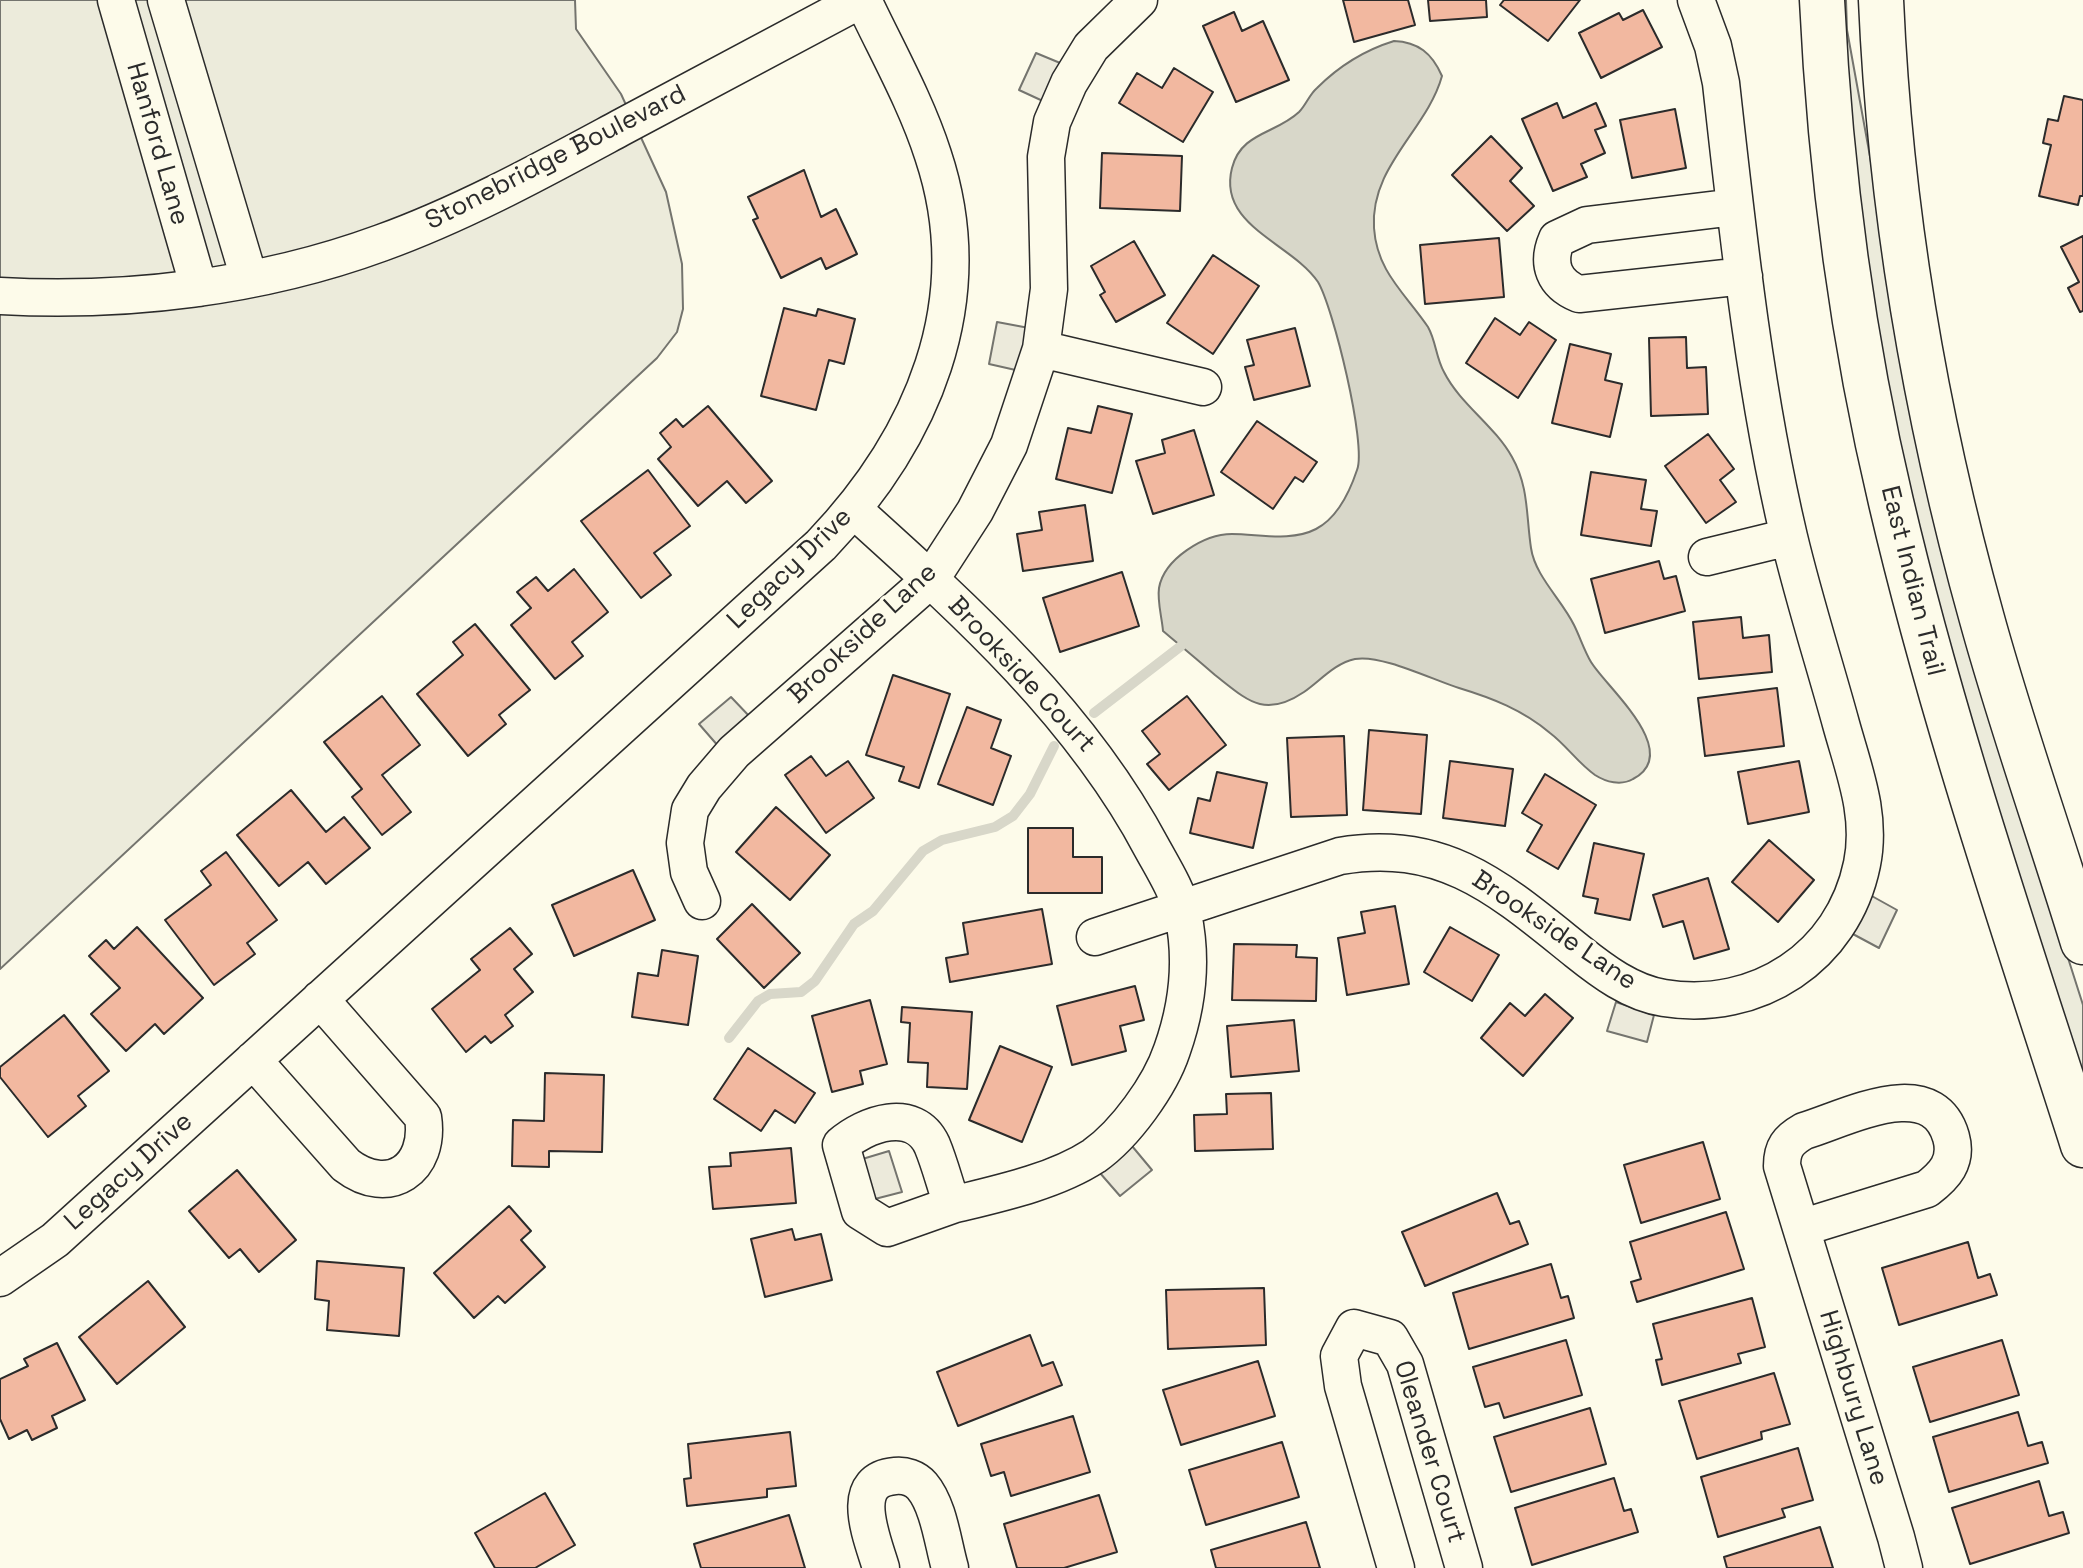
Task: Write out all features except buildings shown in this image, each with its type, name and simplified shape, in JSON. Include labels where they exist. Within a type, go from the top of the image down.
[{"type":"main road","name":"East Indian Trail","points":[[1822,0],[1842,224],[1867,390],[1890,499],[1938,683],[2083,1145]]},
{"type":"main road","points":[[1881,0],[1905,247],[1950,487],[1993,658],[2083,942]]},
{"type":"street","name":"Hanford Lane","points":[[116,0],[199,288]]},
{"type":"street","name":"Hanford Lane","points":[[166,0],[249,278]]},
{"type":"street","name":"Stonebridge Boulevard","points":[[0,296],[97,297],[199,288],[368,247],[466,209],[861,0]]},
{"type":"street","name":"Legacy Drive","points":[[0,1278],[55,1240],[821,545],[854,510],[893,456],[928,388],[948,297],[949,245],[944,202],[930,146],[861,0]]},
{"type":"street","name":"Brookside Lane","points":[[702,901],[689,872],[685,843],[690,810],[704,787],[734,752],[931,579],[975,511],[1009,445],[1041,349],[1049,289],[1046,157],[1052,122],[1069,83],[1091,47],[1139,0]]},
{"type":"street","name":"Brookside Lane","points":[[1095,937],[1182,911],[1340,856],[1373,850],[1452,864],[1478,877],[1626,986],[1661,998],[1694,1001],[1731,998],[1771,984],[1805,962],[1833,936],[1850,906],[1862,863],[1866,810],[1789,537],[1760,385],[1721,83],[1713,46],[1696,0]]},
{"type":"street","points":[[1735,207],[1587,225],[1557,239],[1551,265],[1565,288],[1579,294],[1744,276]]},
{"type":"street","points":[[1041,349],[1203,387]]},
{"type":"street","name":"Brookside Court","points":[[854,510],[931,579],[1044,694],[1093,750],[1134,813],[1182,911],[1190,965],[1183,1017],[1167,1065],[1140,1109],[1094,1155],[1018,1190],[952,1205]]},
{"type":"street","points":[[1707,557],[1789,537]]},
{"type":"street","points":[[253,1060],[346,1165],[361,1176],[378,1179],[396,1177],[411,1167],[422,1154],[425,1134],[423,1117],[320,999]]},
{"type":"street","name":"Highbury Lane","points":[[1801,1228],[1927,1189],[1939,1180],[1950,1167],[1953,1151],[1952,1139],[1938,1114],[1927,1104],[1900,1102],[1804,1131],[1790,1139],[1782,1156],[1782,1166],[1904,1568]]},
{"type":"street","name":"Oleander Court","points":[[1396,1568],[1343,1386],[1339,1356],[1354,1328],[1390,1338],[1405,1364],[1464,1568]]},
{"type":"street","points":[[881,1568],[865,1505],[869,1489],[880,1479],[907,1476],[921,1485],[930,1499],[950,1568]]},
{"type":"shaded area","points":[[0,0],[575,0],[576,29],[621,94],[666,192],[682,264],[683,309],[677,332],[657,358],[0,969]]},
{"type":"shaded area","points":[[1842,0],[1846,0],[1847,30],[1885,239],[1988,707],[2083,1005],[2083,1086],[1928,582],[1890,405],[1859,204]]},
{"type":"shaded area","points":[[1394,41],[1423,50],[1442,76],[1435,95],[1381,186],[1375,206],[1374,228],[1380,257],[1386,270],[1428,327],[1441,367],[1451,384],[1512,457],[1524,490],[1531,548],[1538,568],[1569,616],[1591,662],[1637,720],[1646,737],[1650,753],[1646,767],[1628,781],[1614,782],[1595,775],[1540,725],[1507,706],[1379,660],[1366,658],[1348,661],[1290,700],[1267,705],[1256,703],[1226,684],[1163,631],[1159,588],[1162,577],[1177,558],[1198,543],[1221,535],[1286,536],[1316,529],[1336,511],[1354,478],[1359,456],[1353,406],[1340,346],[1324,296],[1318,282],[1306,268],[1246,219],[1235,205],[1230,188],[1232,168],[1243,147],[1299,112],[1314,91],[1352,60]]},
{"type":"shaded area","points":[[1036,53],[1065,65],[1045,102],[1019,90]]},
{"type":"shaded area","points":[[997,322],[1029,328],[1020,371],[989,364]]},
{"type":"shaded area","points":[[731,697],[751,718],[719,747],[699,724]]},
{"type":"shaded area","points":[[1870,895],[1897,910],[1879,948],[1851,933]]},
{"type":"shaded area","points":[[1616,1002],[1654,1015],[1647,1042],[1607,1031]]},
{"type":"shaded area","points":[[1132,1146],[1152,1170],[1120,1196],[1100,1173]]},
{"type":"shaded area","points":[[889,1151],[902,1192],[871,1200],[859,1160]]},
{"type":"waterway","points":[[1094,713],[1181,646]]},
{"type":"waterway","points":[[729,1038],[758,1001],[770,994],[801,992],[815,981],[854,924],[873,911],[923,851],[942,840],[995,827],[1013,816],[1030,794],[1054,746]]}]
